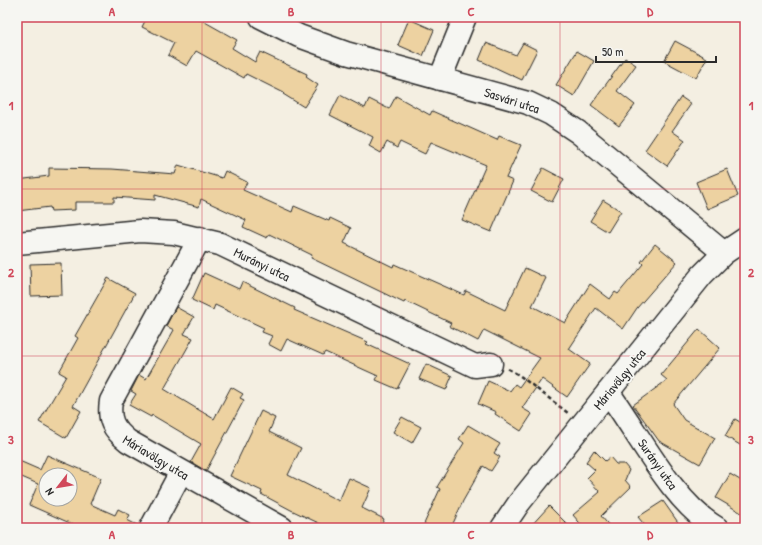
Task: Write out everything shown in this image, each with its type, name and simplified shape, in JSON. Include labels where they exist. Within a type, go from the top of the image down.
[{"type":"street","name":"Sasvári utca","points":[[262,17],[299,36],[339,51],[528,103],[550,114],[578,132],[724,253]]},
{"type":"street","points":[[440,79],[465,17]]},
{"type":"street","name":"Murányi utca","points":[[17,243],[140,231],[174,233],[200,238],[220,244],[475,366],[491,364]]},
{"type":"street","name":"Máriavölgy utca","points":[[200,238],[111,401],[109,412],[111,424],[118,433],[128,441],[282,528]]},
{"type":"street","name":"Máriavölgy utca","points":[[502,528],[519,503],[702,275],[724,253],[745,239]]},
{"type":"street","name":"Surányi utca","points":[[608,392],[691,509],[717,528]]},
{"type":"street","points":[[151,528],[181,472]]},
{"type":"path","points":[[519,375],[582,425]]},
{"type":"building","points":[[147,17],[196,17],[237,40],[232,48],[255,62],[260,52],[307,74],[306,77],[318,85],[304,107],[283,94],[284,93],[246,74],[244,78],[196,51],[187,66],[168,55],[174,43],[142,27]]},
{"type":"building","points":[[409,19],[434,30],[423,56],[398,45]]},
{"type":"building","points":[[675,41],[707,58],[696,78],[664,61]]},
{"type":"building","points":[[486,43],[516,55],[523,43],[537,50],[522,80],[479,60]]},
{"type":"building","points":[[577,51],[594,61],[574,96],[556,85]]},
{"type":"building","points":[[625,58],[636,65],[617,91],[635,105],[619,126],[591,105]]},
{"type":"building","points":[[340,95],[365,108],[369,99],[389,109],[396,96],[430,115],[432,111],[497,140],[499,136],[521,145],[506,178],[513,181],[491,232],[462,220],[486,165],[431,142],[425,154],[400,142],[397,148],[387,142],[381,153],[369,146],[373,137],[330,115]]},
{"type":"building","points":[[681,97],[691,104],[672,131],[685,140],[667,166],[645,150]]},
{"type":"building","points":[[178,165],[222,178],[225,171],[247,182],[243,190],[292,212],[294,206],[329,221],[330,218],[351,228],[344,243],[393,267],[394,264],[464,295],[466,291],[505,310],[525,268],[546,278],[532,306],[565,323],[590,284],[610,299],[615,292],[618,294],[643,264],[641,262],[655,244],[677,262],[637,308],[623,329],[596,308],[569,349],[590,364],[567,397],[542,379],[522,408],[532,414],[521,431],[495,414],[496,412],[478,404],[488,381],[510,391],[515,384],[519,387],[540,358],[484,330],[478,341],[449,326],[451,323],[405,301],[404,303],[311,258],[312,255],[269,234],[267,238],[243,227],[246,220],[201,199],[199,207],[155,195],[155,200],[114,197],[114,202],[75,202],[75,210],[51,211],[50,207],[17,211],[17,180],[49,176],[49,168],[112,169],[175,174]]},
{"type":"building","points":[[543,168],[564,179],[552,202],[531,191]]},
{"type":"building","points":[[727,169],[738,196],[707,209],[696,182]]},
{"type":"building","points":[[603,200],[621,211],[608,232],[590,221]]},
{"type":"building","points":[[61,263],[62,295],[31,296],[30,264]]},
{"type":"building","points":[[204,273],[239,289],[242,282],[295,308],[294,310],[368,342],[366,344],[410,364],[397,389],[376,380],[378,376],[325,352],[323,355],[287,339],[281,351],[268,344],[272,336],[262,332],[264,328],[215,305],[213,310],[192,300]]},
{"type":"building","points":[[108,278],[135,293],[73,406],[81,411],[66,438],[39,422],[66,376],[59,372],[78,338],[75,336]]},
{"type":"building","points":[[176,307],[194,317],[184,334],[193,338],[164,389],[214,419],[231,387],[243,394],[240,398],[244,400],[206,471],[191,462],[201,444],[152,415],[151,417],[129,405],[136,394],[131,391],[139,375],[146,379],[174,330],[166,326]]},
{"type":"building","points":[[699,329],[720,348],[673,404],[684,420],[715,438],[700,464],[659,441],[633,405],[667,380],[661,375]]},
{"type":"building","points":[[426,364],[452,376],[446,390],[419,379]]},
{"type":"building","points":[[261,411],[275,418],[269,432],[301,448],[288,475],[339,501],[349,478],[371,488],[362,508],[384,519],[380,528],[329,528],[291,510],[261,494],[262,491],[230,476]]},
{"type":"building","points":[[402,417],[421,427],[412,443],[393,432]]},
{"type":"building","points":[[735,419],[745,425],[745,448],[725,436]]},
{"type":"building","points":[[468,425],[500,444],[494,453],[500,457],[491,471],[483,466],[463,501],[451,528],[434,528],[424,524],[440,489],[437,487],[464,443],[459,439]]},
{"type":"building","points":[[594,450],[605,461],[610,457],[616,464],[624,464],[629,470],[625,480],[631,487],[601,516],[611,528],[584,528],[573,515],[600,492],[587,478],[595,470],[586,462]]},
{"type":"building","points":[[47,455],[75,467],[41,467]]},
{"type":"building","points":[[17,460],[38,469],[38,484],[17,475]]},
{"type":"building","points":[[78,468],[101,478],[90,504],[115,515],[118,509],[130,515],[127,520],[139,526],[139,528],[81,528],[29,505],[38,484],[38,507],[78,507]]},
{"type":"building","points":[[730,474],[745,483],[745,515],[716,498]]},
{"type":"building","points":[[663,501],[682,528],[647,528],[638,517]]},
{"type":"building","points":[[549,506],[571,528],[529,528]]}]
